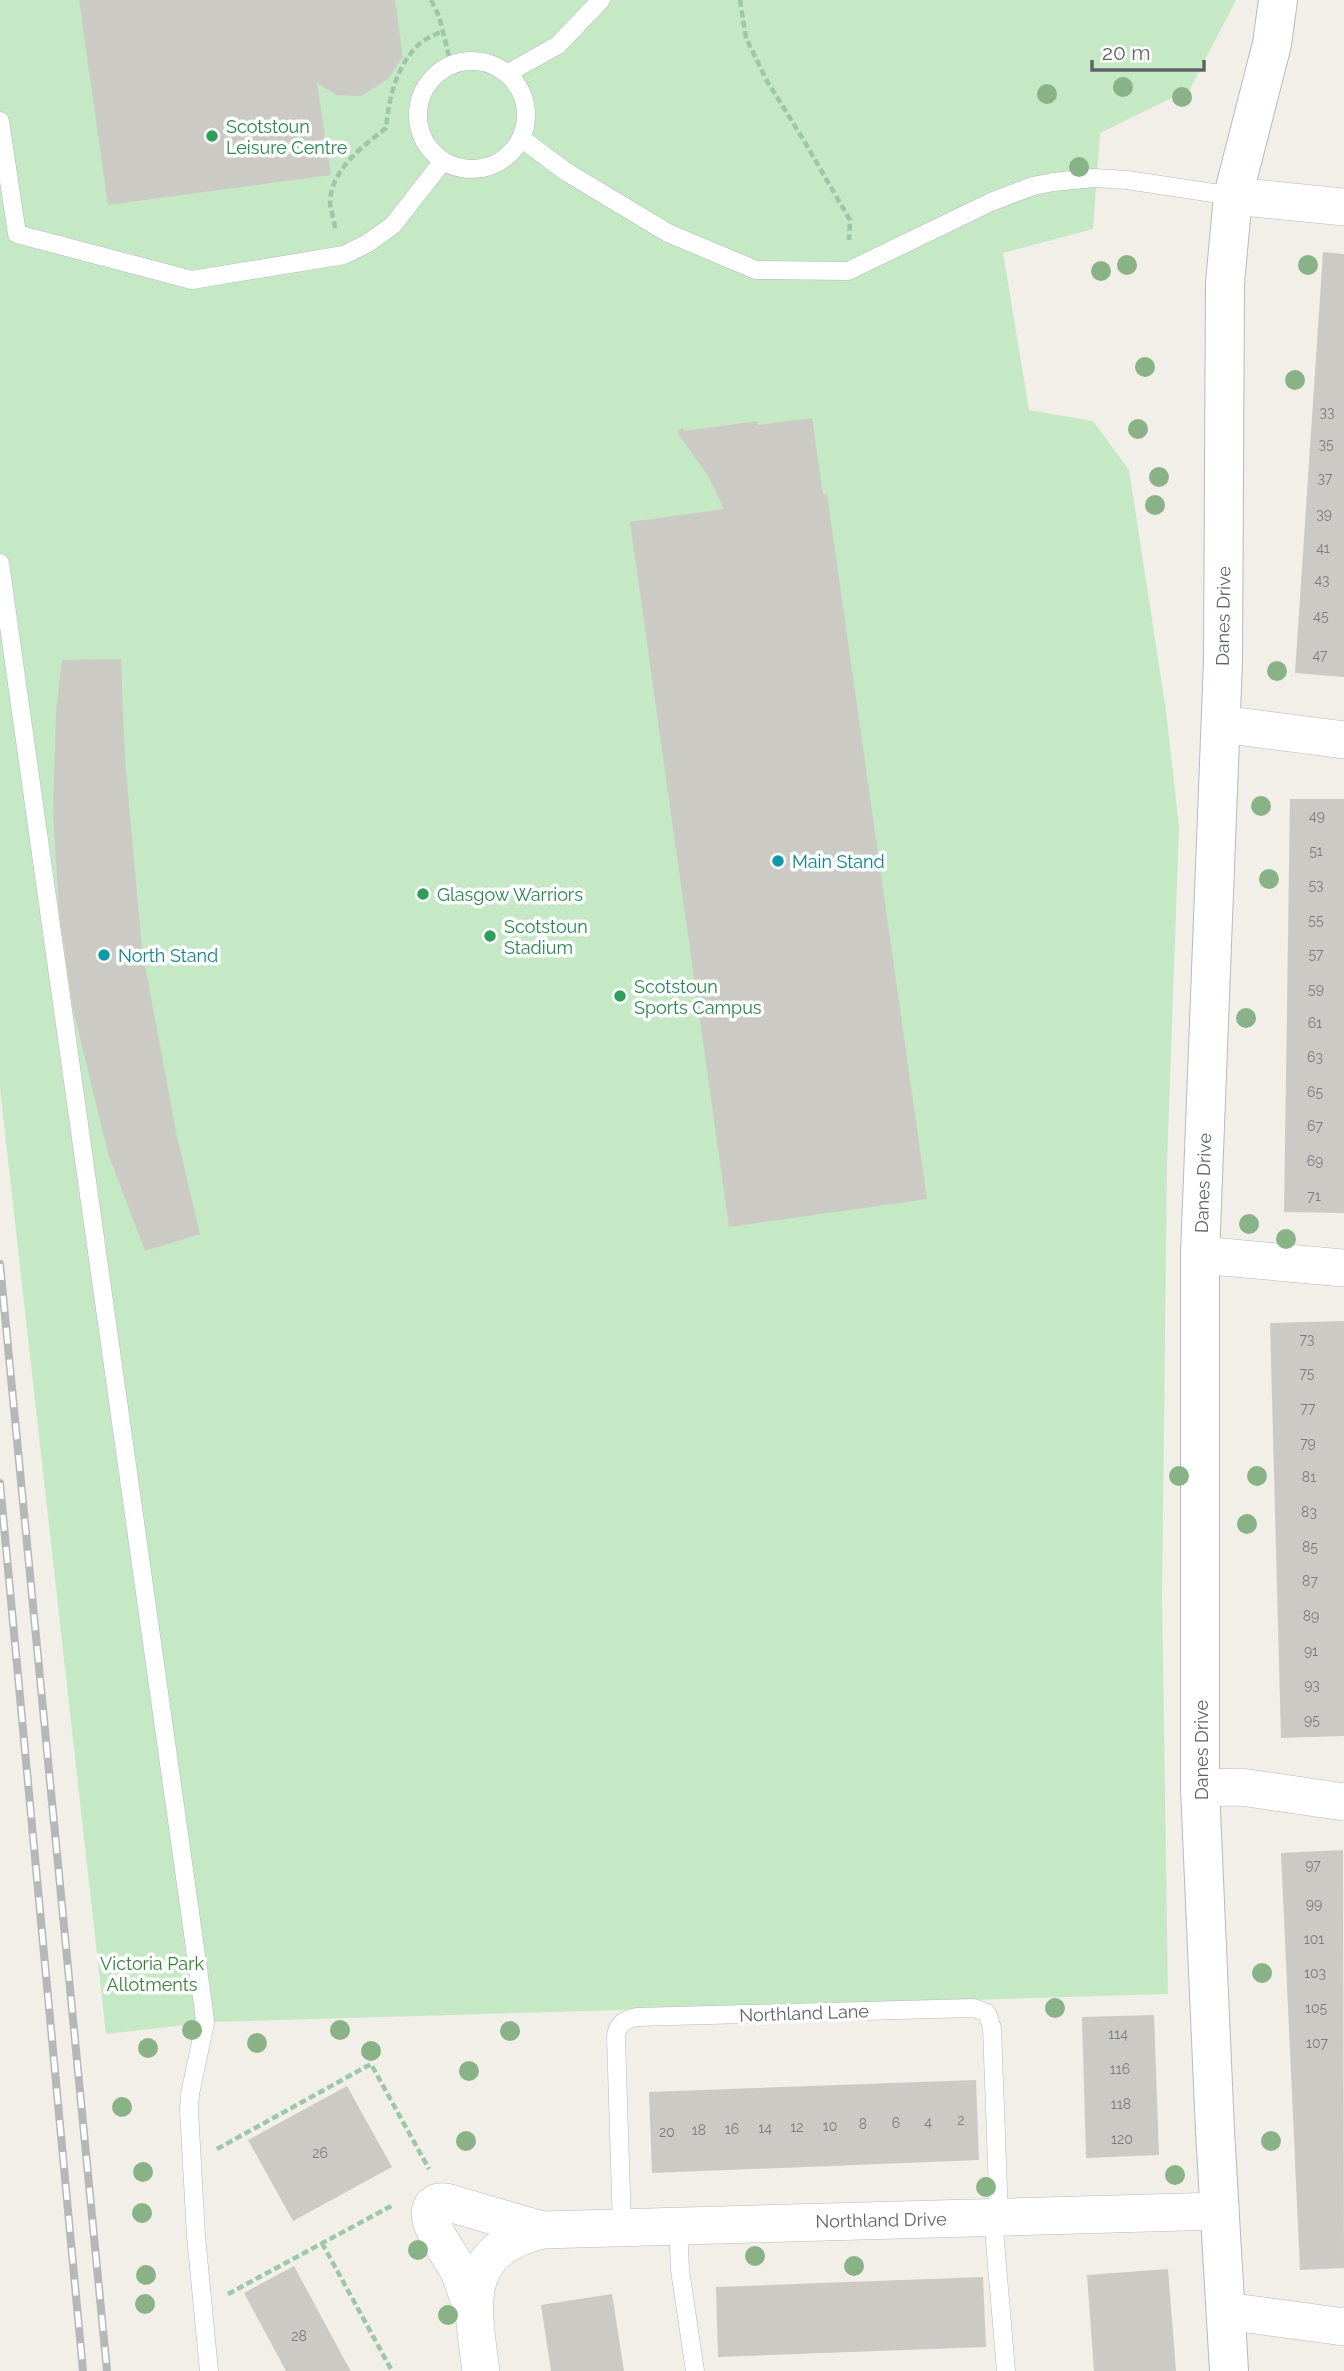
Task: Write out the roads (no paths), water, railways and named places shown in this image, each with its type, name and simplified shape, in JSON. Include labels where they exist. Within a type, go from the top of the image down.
[{"type":"street","name":"Danes Drive","points":[[1229,2371],[1200,1788],[1200,1255],[1223,660],[1225,283],[1233,196],[1272,44],[1278,0]]},
{"type":"street","points":[[1233,196],[1344,207]]},
{"type":"street","points":[[1220,724],[1344,740]]},
{"type":"street","points":[[1200,1255],[1344,1268]]},
{"type":"street","points":[[1200,1788],[1241,1787],[1344,1802]]},
{"type":"street","name":"Northland Drive","points":[[474,2319],[459,2274],[434,2228],[430,2211],[433,2205],[446,2202],[542,2230]]},
{"type":"street","name":"Northland Drive","points":[[481,2371],[474,2319],[475,2287],[490,2259],[503,2246],[542,2230],[1220,2211]]},
{"type":"street","points":[[1226,2311],[1344,2327]]},
{"type":"lane","points":[[508,73],[558,45],[601,0]]},
{"type":"lane","points":[[481,60],[508,73],[522,92],[527,115],[521,138],[507,156],[488,167],[464,169],[443,162],[423,140],[417,110],[427,82],[451,64],[481,60]]},
{"type":"lane","points":[[0,121],[17,234],[192,280],[344,255],[368,243],[393,225],[443,162]]},
{"type":"lane","points":[[521,138],[565,171],[668,233],[755,270],[848,271],[991,202],[1053,181],[1094,178],[1128,180],[1169,184],[1233,196]]},
{"type":"lane","points":[[0,563],[204,2012],[205,2023],[190,2094],[191,2163],[209,2371]]},
{"type":"lane","name":"Northland Lane","points":[[622,2227],[615,2037],[621,2022],[637,2017],[933,2009],[981,2009],[991,2020],[996,2217]]},
{"type":"lane","points":[[996,2217],[1006,2371]]},
{"type":"lane","points":[[678,2225],[680,2270],[695,2371]]},
{"type":"railway","points":[[0,1264],[107,2371]]},
{"type":"railway","points":[[0,1483],[83,2371]]},
{"type":"place","name":"Scotstoun Leisure Centre","points":[[212,136]]},
{"type":"place","name":"Main Stand","points":[[778,861]]},
{"type":"place","name":"Glasgow Warriors","points":[[423,894]]},
{"type":"place","name":"Scotstoun Stadium","points":[[490,936]]},
{"type":"place","name":"North Stand","points":[[104,955]]},
{"type":"place","name":"Scotstoun Sports Campus","points":[[620,996]]},
{"type":"park label","name":"Victoria Park Allotments","points":[[152,1973]]}]
